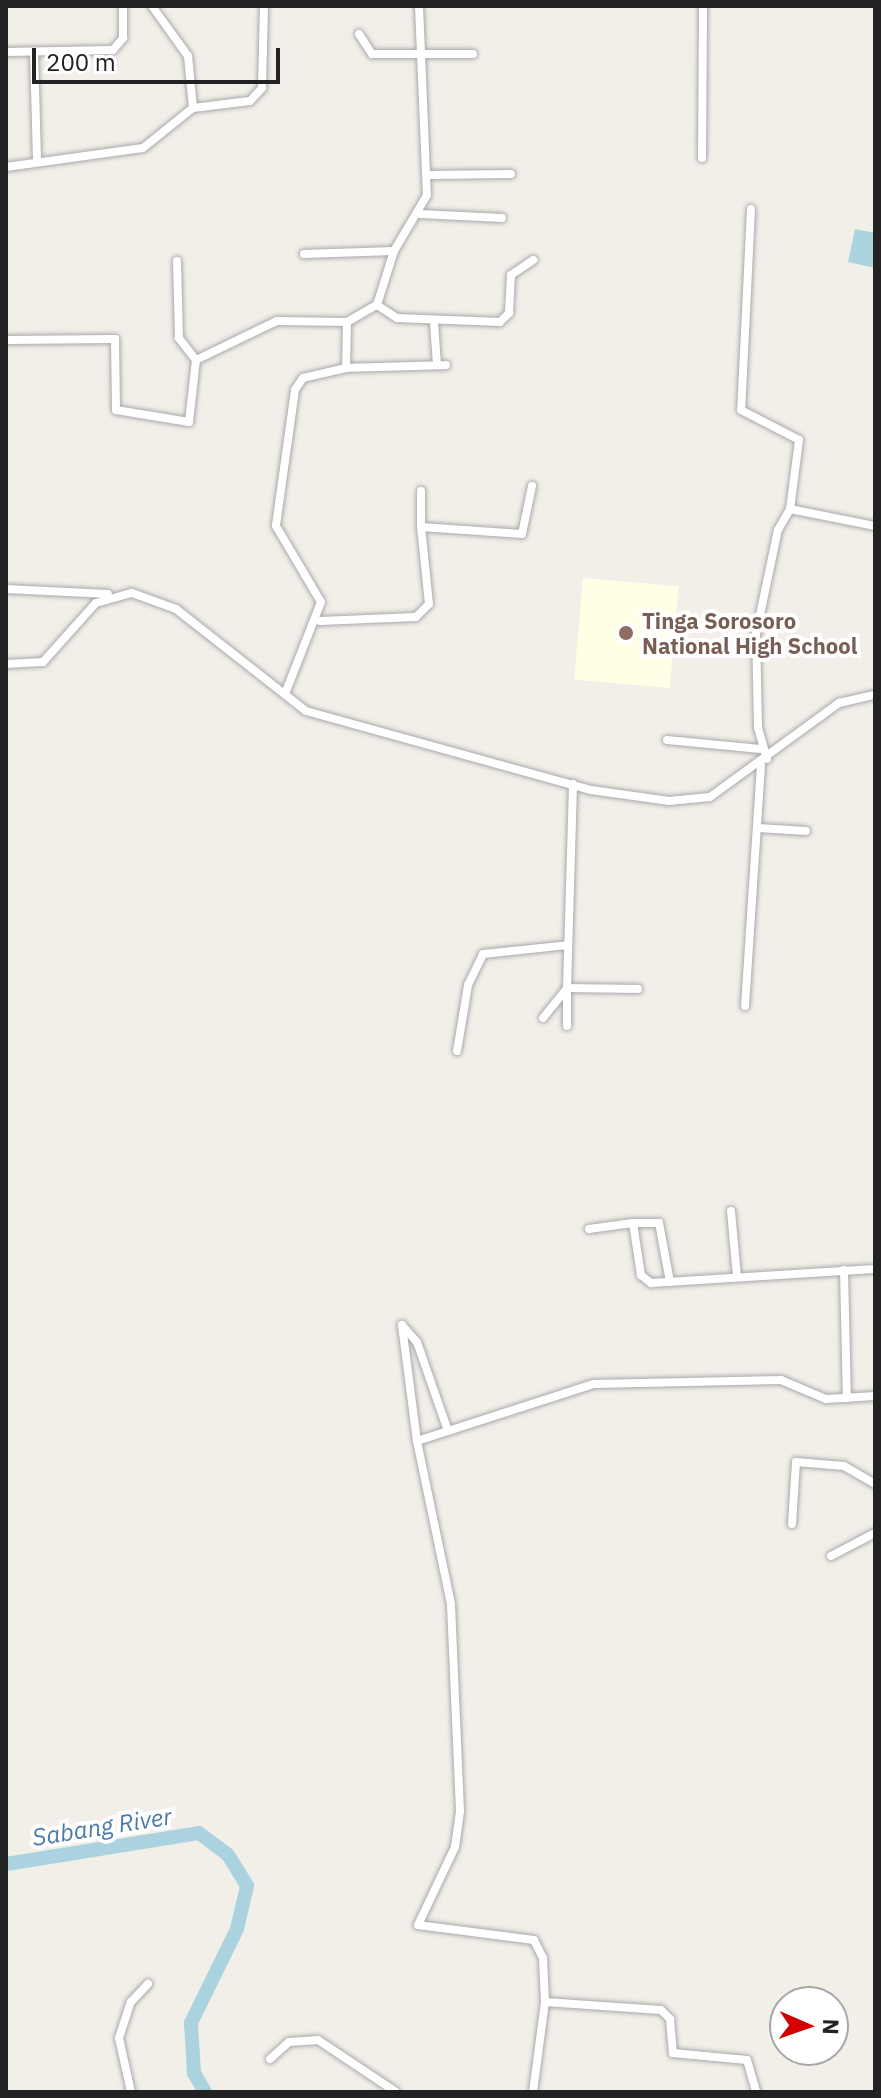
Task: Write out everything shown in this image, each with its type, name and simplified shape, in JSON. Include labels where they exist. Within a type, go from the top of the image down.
[{"type":"street","points":[[6,52],[113,50],[123,38],[123,6]]},
{"type":"street","points":[[152,6],[188,56],[193,108]]},
{"type":"street","points":[[6,167],[143,148],[193,108],[257,95],[264,6]]},
{"type":"street","points":[[196,360],[269,323],[347,322],[377,305],[394,251],[420,214],[427,175],[419,6]]},
{"type":"street","points":[[702,158],[703,6]]},
{"type":"street","points":[[359,34],[366,52],[422,59],[473,54]]},
{"type":"street","points":[[34,52],[37,161]]},
{"type":"street","points":[[427,175],[511,174]]},
{"type":"street","points":[[745,1006],[764,762],[761,749],[758,599],[790,509],[799,440],[741,410],[751,209]]},
{"type":"street","points":[[420,214],[502,218]]},
{"type":"street","points":[[304,254],[394,251]]},
{"type":"street","points":[[377,305],[385,315],[434,323],[505,319],[511,275],[533,260]]},
{"type":"street","points":[[6,340],[115,339],[116,410],[183,423],[193,416],[196,360],[179,338],[177,261]]},
{"type":"street","points":[[346,368],[347,322]]},
{"type":"street","points":[[285,694],[320,621],[319,590],[276,520],[297,383],[346,368],[441,365],[434,323]]},
{"type":"street","points":[[421,527],[522,534],[532,486]]},
{"type":"street","points":[[320,621],[402,622],[423,612],[429,580],[421,527],[421,491]]},
{"type":"street","points":[[790,509],[875,526]]},
{"type":"street","points":[[6,589],[132,593],[176,609],[306,711],[573,784],[669,801],[710,797],[764,762],[839,703],[875,695]]},
{"type":"street","points":[[6,664],[43,662],[59,652],[109,594]]},
{"type":"street","points":[[667,740],[761,749]]},
{"type":"street","points":[[567,1026],[573,784]]},
{"type":"street","points":[[759,828],[806,831]]},
{"type":"street","points":[[457,1051],[468,985],[483,954],[568,945]]},
{"type":"street","points":[[567,988],[638,989]]},
{"type":"street","points":[[543,1018],[567,988]]},
{"type":"street","points":[[731,1211],[737,1277]]},
{"type":"street","points":[[633,1223],[641,1275],[670,1282],[875,1269]]},
{"type":"street","points":[[589,1229],[659,1223],[670,1282]]},
{"type":"street","points":[[844,1270],[847,1398]]},
{"type":"street","points":[[448,1431],[417,1342],[402,1325],[417,1441],[451,1604],[460,1811],[455,1847],[418,1925],[534,1940],[545,2002],[533,2092]]},
{"type":"street","points":[[417,1441],[594,1384],[781,1380],[812,1395],[847,1398],[875,1396]]},
{"type":"street","points":[[792,1524],[796,1462],[836,1463],[875,1484]]},
{"type":"street","points":[[831,1556],[875,1533]]},
{"type":"street","points":[[131,2092],[119,2038],[131,2002],[148,1984]]},
{"type":"street","points":[[545,2002],[661,2010],[676,2056],[747,2060],[756,2092]]},
{"type":"street","points":[[270,2059],[289,2042],[318,2040],[396,2092]]},
{"type":"shaded area","name":"Tinga Sorosoro National High School","points":[[583,578],[679,586],[670,688],[574,680]]},
{"type":"water","points":[[855,229],[875,233],[875,268],[848,262]]},
{"type":"waterway","name":"Sabang River","points":[[6,1864],[199,1833],[228,1855],[247,1886],[237,1929],[191,2023],[194,2073],[205,2092]]},
{"type":"place","name":"Tinga Sorosoro National High School","points":[[626,633]]}]
